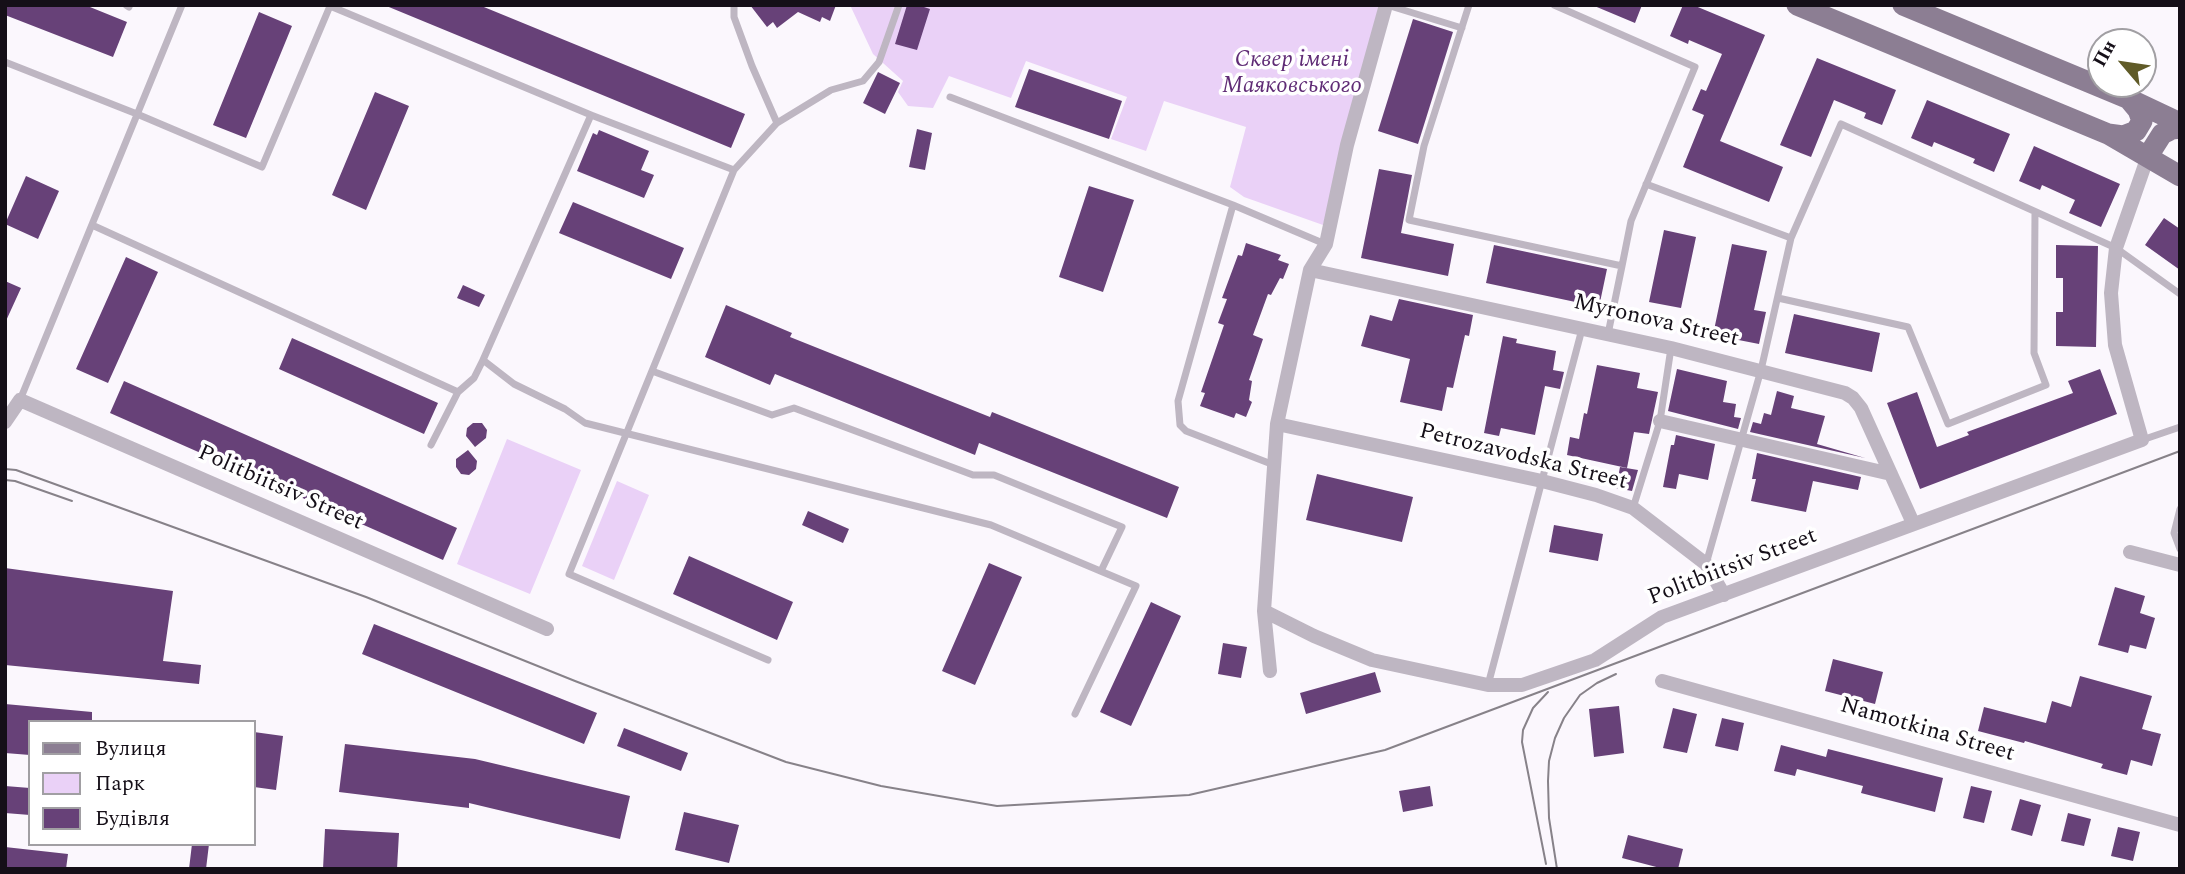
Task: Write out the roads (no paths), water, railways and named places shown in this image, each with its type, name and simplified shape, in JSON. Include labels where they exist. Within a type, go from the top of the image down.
[{"type":"main road","points":[[1797,5],[2108,134],[2180,176]]},
{"type":"main road","points":[[1903,5],[2087,81]]},
{"type":"main road","points":[[2108,134],[2123,136],[2136,131],[2142,121],[2138,110],[2127,98]]},
{"type":"main road","points":[[2127,98],[2180,125]]},
{"type":"main road","points":[[2148,156],[2162,134],[2180,125]]},
{"type":"street","points":[[1270,671],[1264,611],[1278,424],[1310,270],[1326,244],[1348,145],[1387,5]]},
{"type":"street","points":[[2142,440],[2115,345],[2111,293],[2116,248],[2148,156]]},
{"type":"street","name":"Myronova Street","points":[[1310,270],[1671,348],[1845,393],[1861,408],[1913,523]]},
{"type":"street","points":[[5,422],[20,400]]},
{"type":"street","name":"Politbiitsiv Street","points":[[20,400],[547,629]]},
{"type":"street","points":[[1660,421],[1891,474]]},
{"type":"street","name":"Petrozavodska Street","points":[[1278,424],[1542,481],[1633,508],[1706,564],[1724,595]]},
{"type":"street","name":"Politbiitsiv Street","points":[[1264,611],[1314,636],[1372,660],[1488,685],[1522,685],[1595,660],[1662,617],[2142,440]]},
{"type":"street","points":[[2130,552],[2180,565]]},
{"type":"street","name":"Namotkina Street","points":[[1662,681],[2180,825]]},
{"type":"lane","points":[[20,400],[181,5]]},
{"type":"lane","points":[[734,5],[734,17],[777,123]]},
{"type":"lane","points":[[768,660],[569,574],[734,170],[777,123],[831,90],[863,81],[879,62],[899,5]]},
{"type":"lane","points":[[1387,5],[1462,28]]},
{"type":"lane","points":[[1469,5],[1424,146],[1409,220],[1622,266]]},
{"type":"lane","points":[[1554,5],[1695,67],[1632,221],[1608,335]]},
{"type":"lane","points":[[5,62],[262,167],[329,6],[591,116],[734,170]]},
{"type":"lane","points":[[950,97],[1233,205],[1326,244]]},
{"type":"lane","points":[[431,445],[458,392],[474,378],[483,360],[591,116]]},
{"type":"lane","points":[[1706,564],[1761,370],[1791,237],[1841,124],[2116,248],[2180,294]]},
{"type":"lane","points":[[1646,184],[1791,237]]},
{"type":"lane","points":[[1233,205],[1178,401],[1180,425],[1186,431],[1274,464]]},
{"type":"lane","points":[[1778,298],[1908,327],[1948,424],[2046,385],[2034,353],[2035,212]]},
{"type":"lane","points":[[92,225],[458,392]]},
{"type":"lane","points":[[1488,685],[1582,329]]},
{"type":"lane","points":[[1633,508],[1660,421],[1671,348]]},
{"type":"lane","points":[[483,360],[514,384],[565,409],[586,423],[991,525],[1136,586],[1075,714]]},
{"type":"lane","points":[[652,371],[772,415],[794,408],[973,475],[993,475],[1122,527],[1101,571]]},
{"type":"lane","points":[[2142,440],[2180,427]]},
{"type":"lane","points":[[2180,509],[2174,533],[2180,549]]},
{"type":"tram line","points":[[5,469],[16,470],[366,597],[786,762],[881,786],[997,806],[1189,795],[1385,750],[2180,451]]},
{"type":"tram line","points":[[5,480],[72,501]]},
{"type":"tram line","points":[[1557,869],[1549,818],[1548,781],[1549,761],[1555,738],[1564,718],[1580,695],[1616,674]]},
{"type":"tram line","points":[[1546,864],[1522,742],[1523,730],[1533,708],[1548,692]]},
{"type":"park label","name":"Сквер імені Маяковського","points":[[1292,74]]}]
